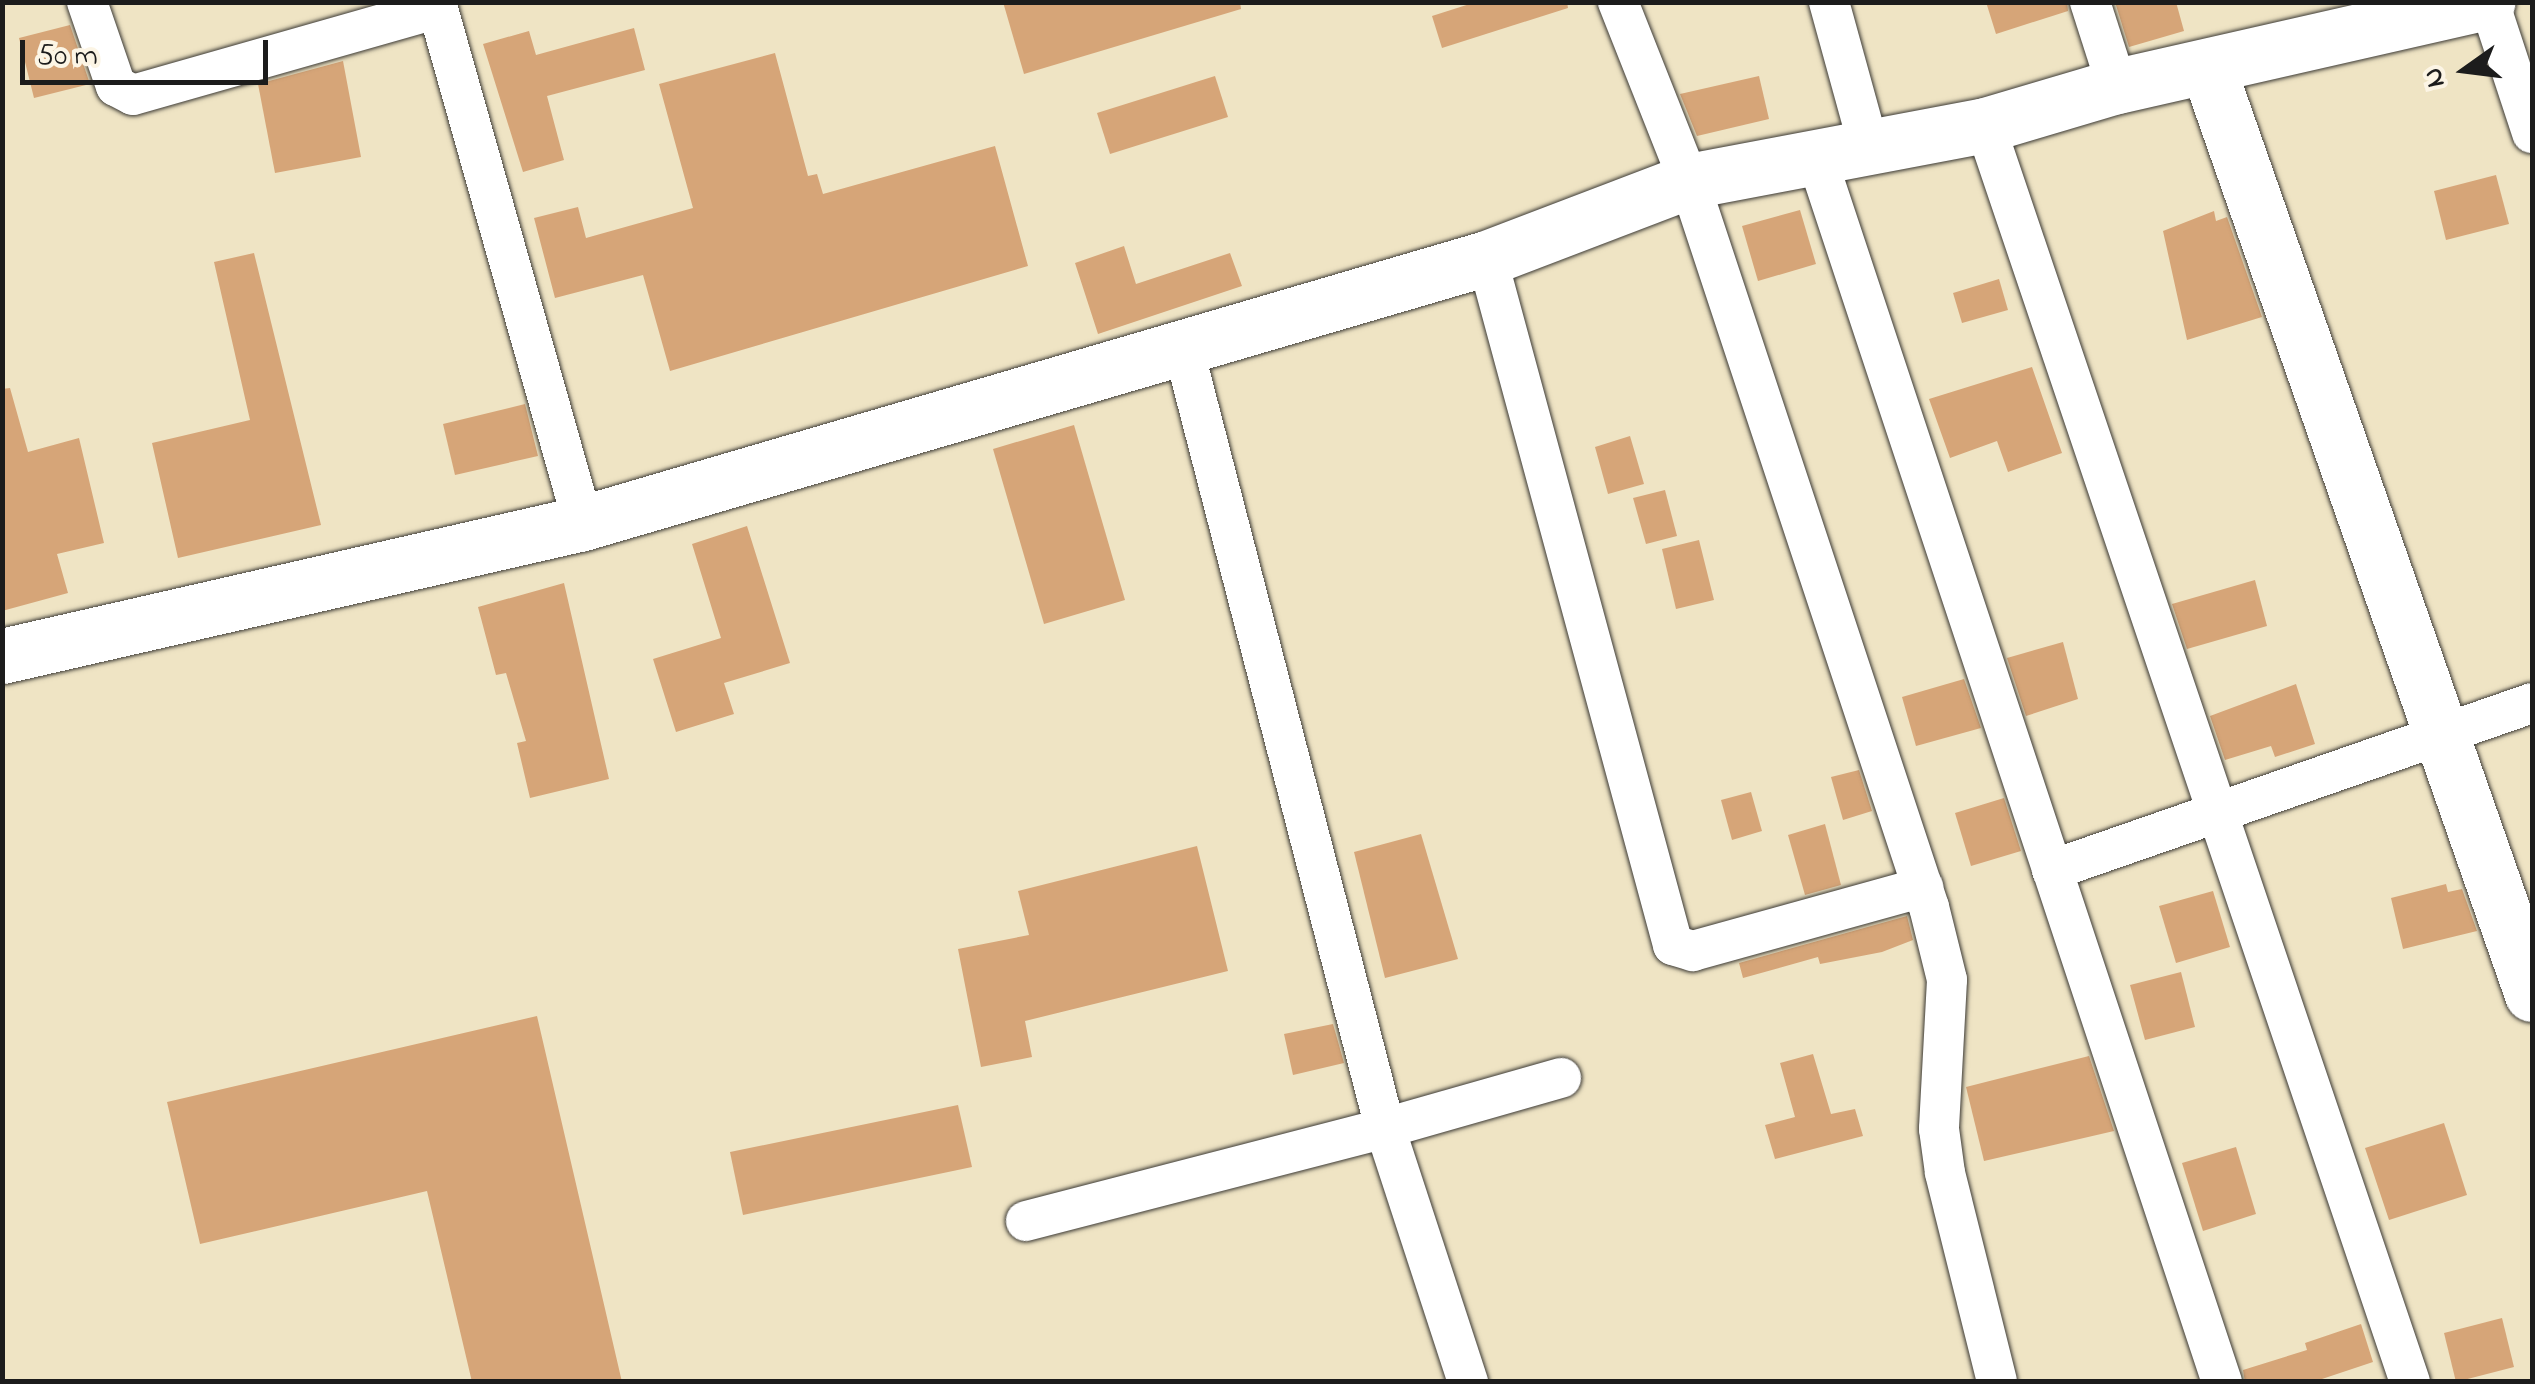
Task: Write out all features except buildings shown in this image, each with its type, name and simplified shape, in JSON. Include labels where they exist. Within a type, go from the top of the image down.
[{"type":"street","points":[[88,2],[116,86],[134,95],[437,5],[583,523]]},
{"type":"street","points":[[1618,2],[1690,180],[1923,887],[1947,980],[1939,1129],[1945,1173],[1998,1382]]},
{"type":"street","points":[[1828,2],[1868,144]]},
{"type":"street","points":[[2090,2],[2117,86]]},
{"type":"street","points":[[2,656],[583,523],[1487,258],[1690,180],[1815,153],[1985,125],[2117,86],[2489,2],[2532,133]]},
{"type":"street","points":[[2208,68],[2532,994]]},
{"type":"street","points":[[1985,125],[2410,1382]]},
{"type":"street","points":[[1815,153],[2222,1382]]},
{"type":"street","points":[[1487,258],[1673,945],[1693,951],[1923,887]]},
{"type":"street","points":[[1183,347],[1385,1128],[1468,1382]]},
{"type":"street","points":[[2052,870],[2532,703]]},
{"type":"street","points":[[1026,1221],[1385,1128],[1560,1078]]}]
